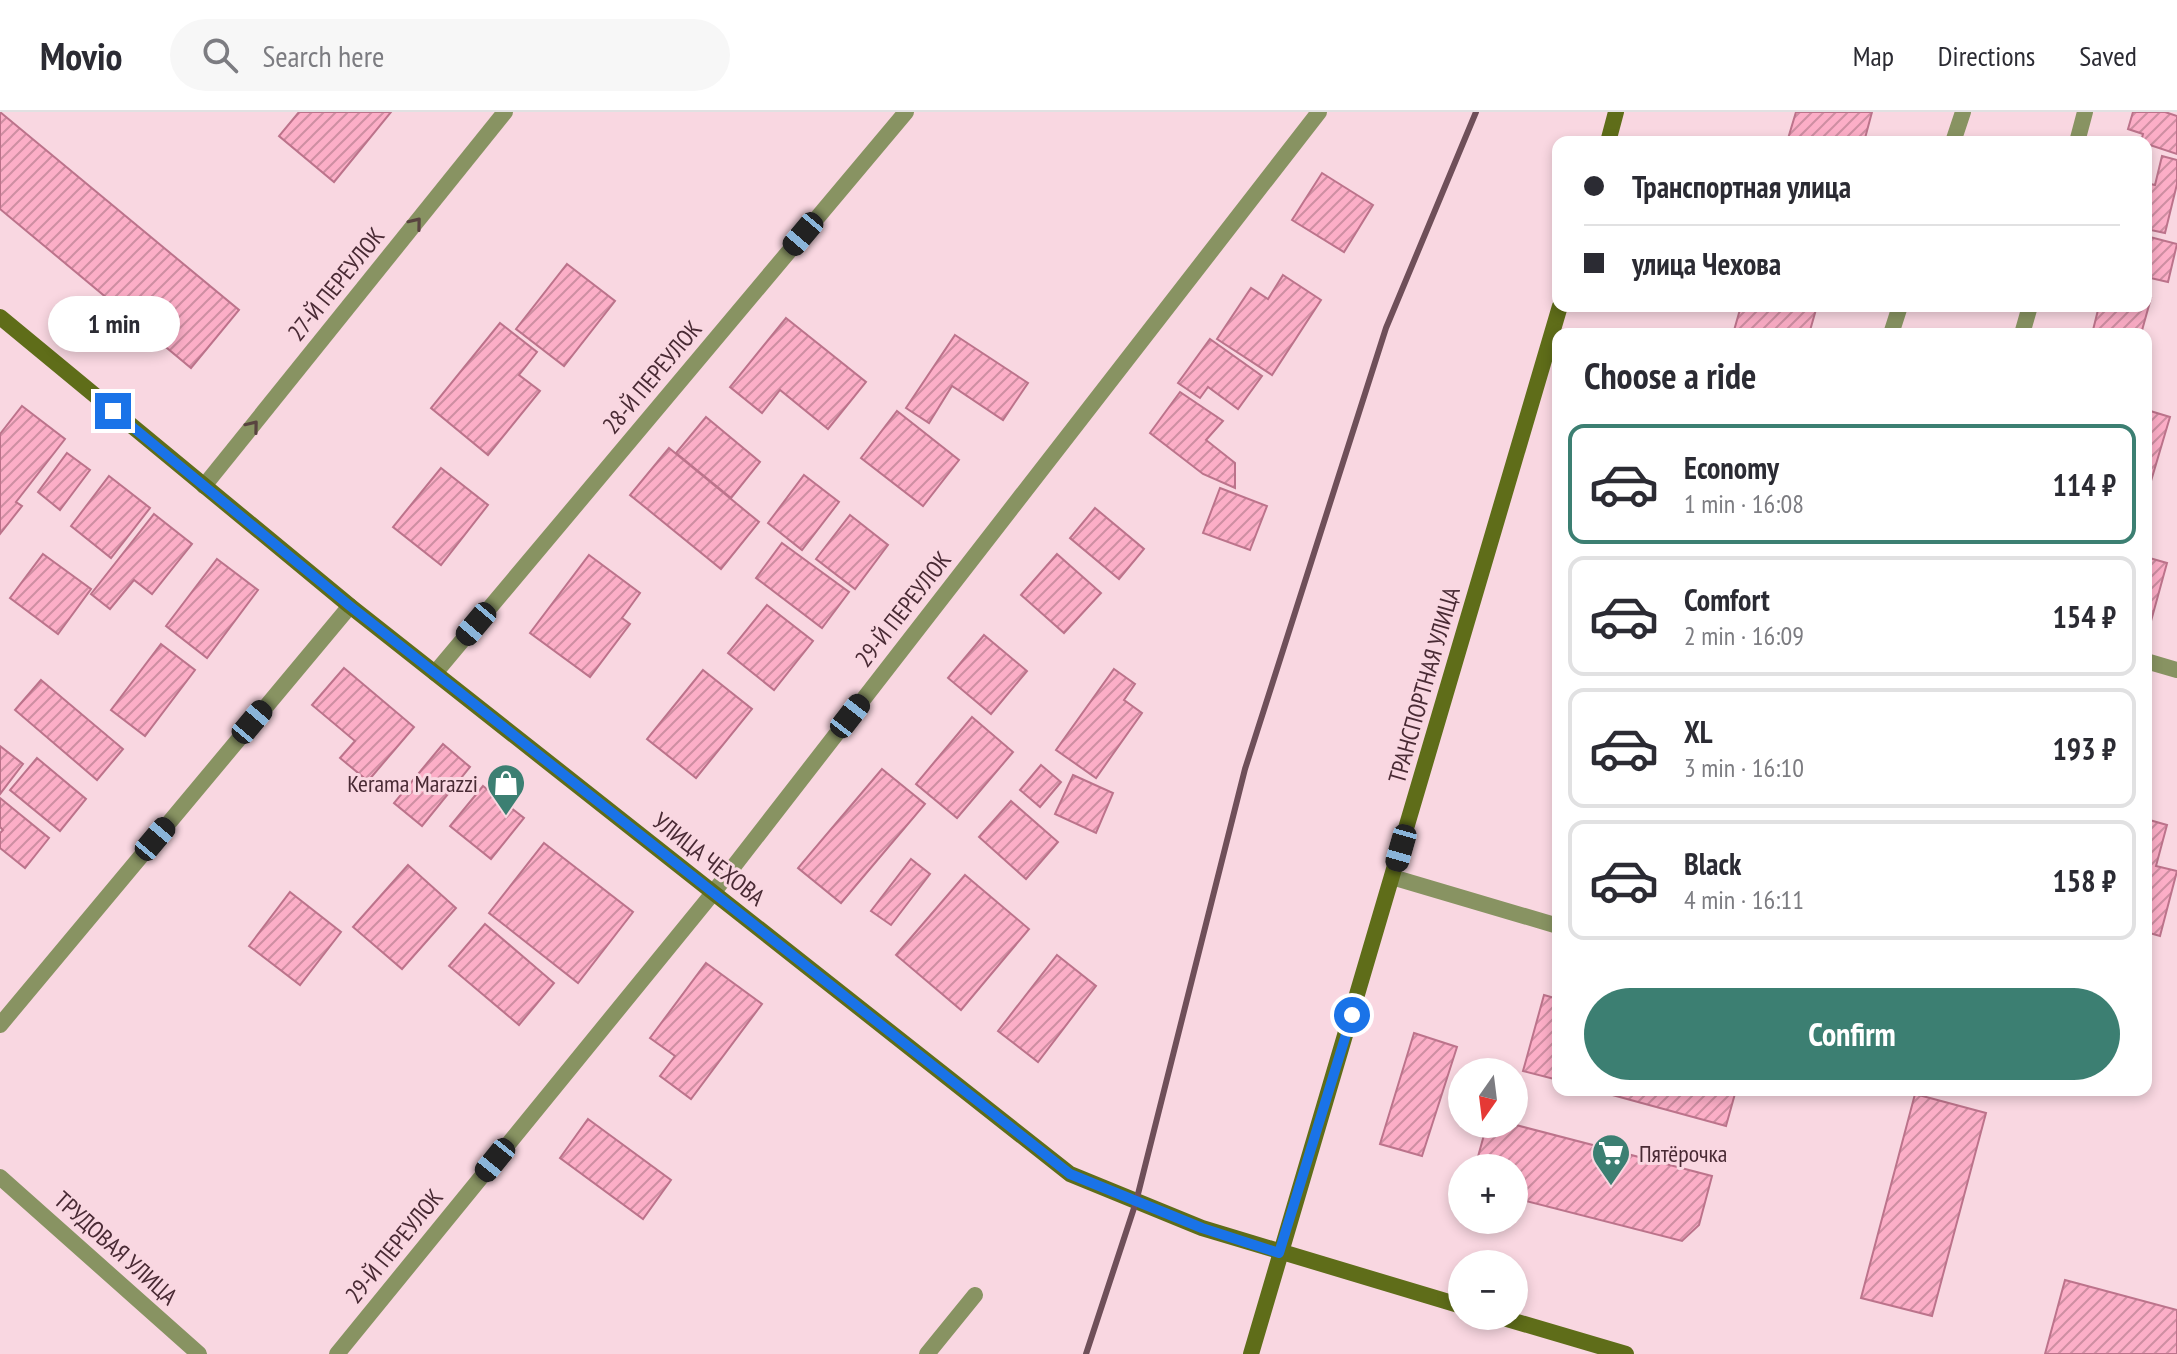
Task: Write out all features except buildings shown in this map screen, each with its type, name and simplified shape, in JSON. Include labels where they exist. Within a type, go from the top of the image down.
[{"type":"main road","points":[[1610,136],[1616,112]]},
{"type":"main road","name":"УЛИЦА ЧЕХОВА","points":[[0,317],[350,606],[1070,1174],[1202,1228],[1448,1302]]},
{"type":"main road","name":"ТРАНСПОРТНАЯ УЛИЦА","points":[[1251,1354],[1552,333]]},
{"type":"main road","points":[[1528,1325],[1626,1354]]},
{"type":"street","name":"27-Й ПЕРЕУЛОК","points":[[204,486],[505,112]]},
{"type":"street","name":"28-Й ПЕРЕУЛОК","points":[[435,673],[906,112]]},
{"type":"street","name":"29-Й ПЕРЕУЛОК","points":[[337,1354],[713,893],[1319,112]]},
{"type":"street","points":[[1955,136],[1963,112]]},
{"type":"street","points":[[2079,136],[2085,112]]},
{"type":"street","points":[[0,1025],[350,606]]},
{"type":"street","points":[[2152,663],[2177,670]]},
{"type":"street","points":[[1392,877],[1552,924]]},
{"type":"street","name":"ТРУДОВАЯ УЛИЦА","points":[[0,1177],[199,1354]]},
{"type":"street","points":[[927,1354],[975,1295]]},
{"type":"railway","points":[[1086,1354],[1136,1202],[1245,769],[1386,328],[1476,112]]},
{"type":"place","name":"Kerama Marazzi","points":[[506,817]]},
{"type":"place","name":"Пятёрочка","points":[[1611,1187]]},
{"type":"route","points":[[113,411],[350,606],[1070,1174],[1202,1228],[1279,1253],[1352,1015]]}]
